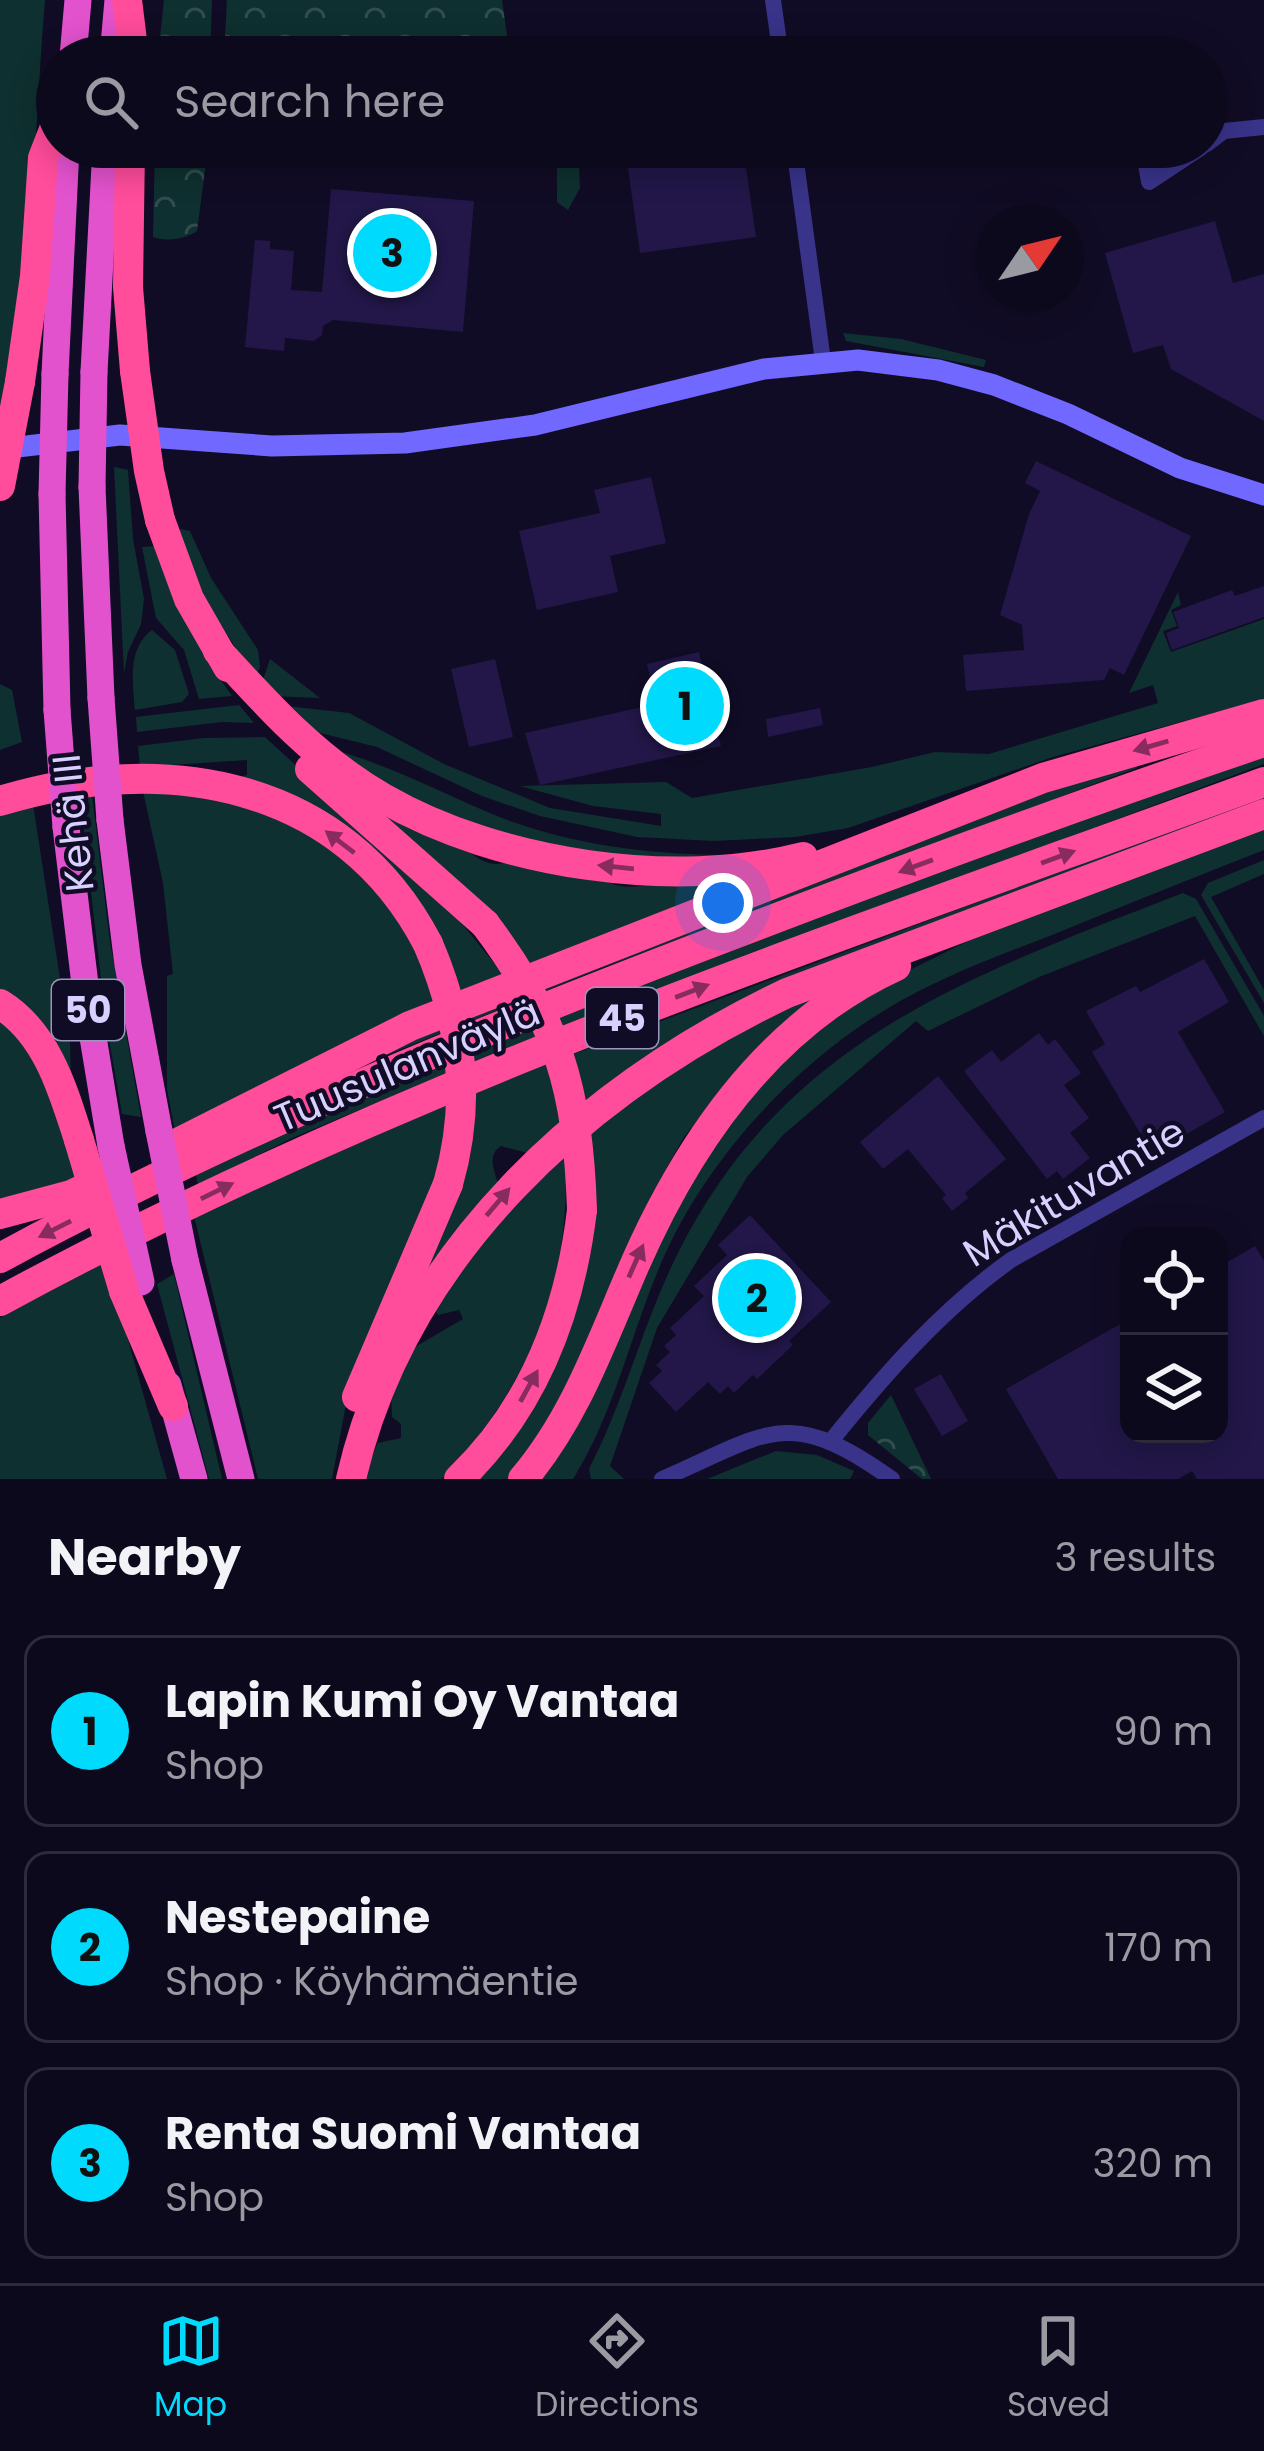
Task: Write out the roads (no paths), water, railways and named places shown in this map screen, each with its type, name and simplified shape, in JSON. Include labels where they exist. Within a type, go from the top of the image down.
[{"type":"highway","points":[[75,36],[78,0]]},
{"type":"highway","points":[[117,36],[123,0]]},
{"type":"highway","points":[[123,0],[130,36]]},
{"type":"highway","points":[[0,486],[20,382],[42,168]]},
{"type":"highway","name":"Kehä III","points":[[65,168],[52,494],[57,710],[87,1001],[132,1287]]},
{"type":"highway","name":"Kehä III","points":[[105,168],[92,487],[110,820],[128,965],[185,1260],[242,1479]]},
{"type":"highway","points":[[130,168],[128,287],[135,371],[160,520],[189,599],[248,702],[280,739],[372,806],[485,924],[516,965],[562,1057],[580,1152],[582,1210],[568,1292],[545,1356],[514,1413],[459,1479]]},
{"type":"highway","points":[[0,1214],[71,1195],[136,1166],[410,1026],[1043,778],[1264,715]]},
{"type":"highway","name":"Tuusulanväylä","points":[[0,1258],[190,1159],[356,1083],[823,900],[1264,742]]},
{"type":"highway","points":[[0,801],[50,788],[166,777],[257,794],[292,809],[362,859],[395,893],[428,944],[447,988],[462,1060],[460,1130],[448,1184],[365,1375],[342,1457],[347,1479]]},
{"type":"highway","name":"Tuusulanväylä","points":[[0,1301],[364,1121],[841,935],[1264,782]]},
{"type":"highway","points":[[372,806],[512,849],[681,872],[781,863],[897,834]]},
{"type":"highway","points":[[347,1479],[371,1411],[428,1296],[513,1184],[582,1118],[659,1061],[748,1011],[847,968],[1264,814]]},
{"type":"highway","points":[[523,1479],[568,1413],[684,1163],[758,1067],[833,1004],[881,973],[1093,878]]},
{"type":"highway","points":[[0,1004],[28,1029],[62,1084],[194,1479]]},
{"type":"main road","points":[[3,449],[120,435],[272,446],[405,443],[535,425],[717,379],[823,361],[858,360],[912,365],[994,385],[1199,475],[1261,493]]},
{"type":"street","points":[[773,0],[778,36]]},
{"type":"street","points":[[1228,131],[1264,127]]},
{"type":"street","points":[[797,168],[823,361]]},
{"type":"street","points":[[1146,168],[1149,182],[1170,168]]},
{"type":"street","name":"Mäkituvantie","points":[[831,1442],[887,1375],[981,1281],[1264,1118]]},
{"type":"street","points":[[662,1479],[770,1432],[789,1431],[831,1442],[892,1479]]},
{"type":"place","name":"Renta Suomi Vantaa","points":[[392,253]]},
{"type":"place","name":"Lapin Kumi Oy Vantaa","points":[[685,706]]},
{"type":"place","name":"Nestepaine","points":[[757,1298]]}]
